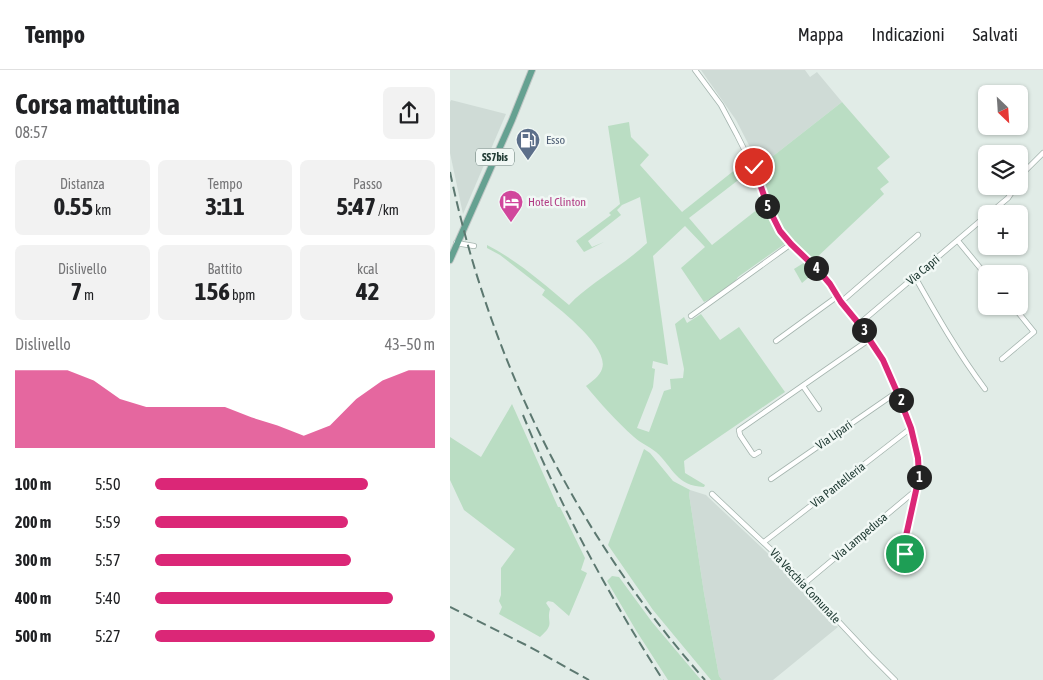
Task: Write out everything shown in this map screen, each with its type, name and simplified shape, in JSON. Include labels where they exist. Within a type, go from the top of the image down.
[{"type":"main road","name":"SS7bis","points":[[450,260],[532,70]]},
{"type":"street","points":[[695,70],[731,117],[754,167],[768,207],[780,231],[819,271],[870,339],[883,360],[897,392],[911,428],[918,458],[919,477],[904,545],[905,554]]},
{"type":"street","points":[[1028,168],[1043,153]]},
{"type":"street","points":[[1000,205],[1010,195]]},
{"type":"street","name":"Via Capri","points":[[859,324],[978,223]]},
{"type":"street","points":[[841,302],[918,235]]},
{"type":"street","points":[[958,241],[978,265]]},
{"type":"street","points":[[456,243],[474,246]]},
{"type":"street","points":[[690,316],[791,244]]},
{"type":"street","points":[[915,277],[945,330],[985,389]]},
{"type":"street","points":[[776,340],[838,296]]},
{"type":"street","points":[[1002,359],[1034,332],[1020,315]]},
{"type":"street","points":[[759,452],[754,455],[752,453],[739,430],[870,339]]},
{"type":"street","points":[[803,386],[819,409]]},
{"type":"street","name":"Via Lipari","points":[[771,478],[897,392]]},
{"type":"street","name":"Via Pantelleria","points":[[764,542],[911,428]]},
{"type":"street","name":"Via Lampedusa","points":[[805,582],[915,491]]},
{"type":"street","name":"Via Vecchia Comunale","points":[[712,494],[805,582],[824,606],[895,680]]},
{"type":"shaded area","points":[[701,70],[805,70],[810,77],[817,72],[842,102],[758,168],[752,151],[736,120]]},
{"type":"shaded area","points":[[451,100],[506,114],[463,214],[450,153]]},
{"type":"shaded area","points":[[690,490],[706,495],[778,563],[781,563],[838,627],[773,680],[722,680],[719,676],[704,593],[689,494]]},
{"type":"green space","points":[[842,102],[890,157],[877,168],[889,182],[880,189],[884,194],[813,261],[783,229],[768,199],[758,168]]},
{"type":"green space","points":[[629,122],[631,137],[649,155],[640,165],[682,212],[746,161],[750,171],[689,218],[712,245],[763,205],[786,243],[738,277],[717,295],[704,302],[681,268],[705,247],[685,226],[653,256],[668,365],[653,361],[652,368],[655,369],[653,387],[637,428],[649,432],[664,391],[671,389],[670,379],[683,378],[684,369],[675,324],[684,317],[687,323],[701,314],[720,340],[739,327],[785,392],[684,461],[685,473],[705,485],[704,487],[687,483],[676,475],[656,452],[636,439],[603,406],[586,386],[602,369],[602,360],[591,339],[570,318],[542,295],[545,290],[500,255],[487,248],[487,245],[520,265],[569,305],[586,290],[629,259],[647,243],[640,197],[622,205],[617,210],[621,215],[588,241],[592,247],[604,242],[584,252],[576,241],[611,215],[609,213],[620,204],[608,126]]},
{"type":"green space","points":[[805,262],[815,272],[802,283],[794,269]]},
{"type":"green space","points":[[512,404],[558,507],[560,507],[585,558],[581,570],[587,573],[569,616],[553,602],[548,601],[546,603],[550,609],[549,626],[540,637],[499,614],[502,607],[499,601],[501,595],[501,568],[515,549],[464,510],[450,480],[450,437],[481,457]]},
{"type":"green space","points":[[644,449],[650,453],[673,481],[690,490],[689,494],[704,593],[719,676],[722,680],[711,680],[653,610],[608,545]]},
{"type":"green space","points":[[612,576],[619,577],[652,622],[701,680],[668,680],[607,581]]},
{"type":"railway","points":[[450,172],[467,242],[489,311],[514,378],[544,442],[578,505],[616,566],[659,624],[705,680]]},
{"type":"railway","points":[[523,415],[553,484],[587,551],[663,680]]},
{"type":"railway","points":[[450,607],[528,646],[589,680]]},
{"type":"place","name":"Esso","points":[[528,161]]},
{"type":"place","name":"Hotel Clinton","points":[[511,223]]},
{"type":"route","points":[[754,167],[768,207],[780,231],[830,284],[841,302],[867,334],[883,360],[897,392],[911,428],[918,458],[919,477],[904,545],[905,554]]}]
